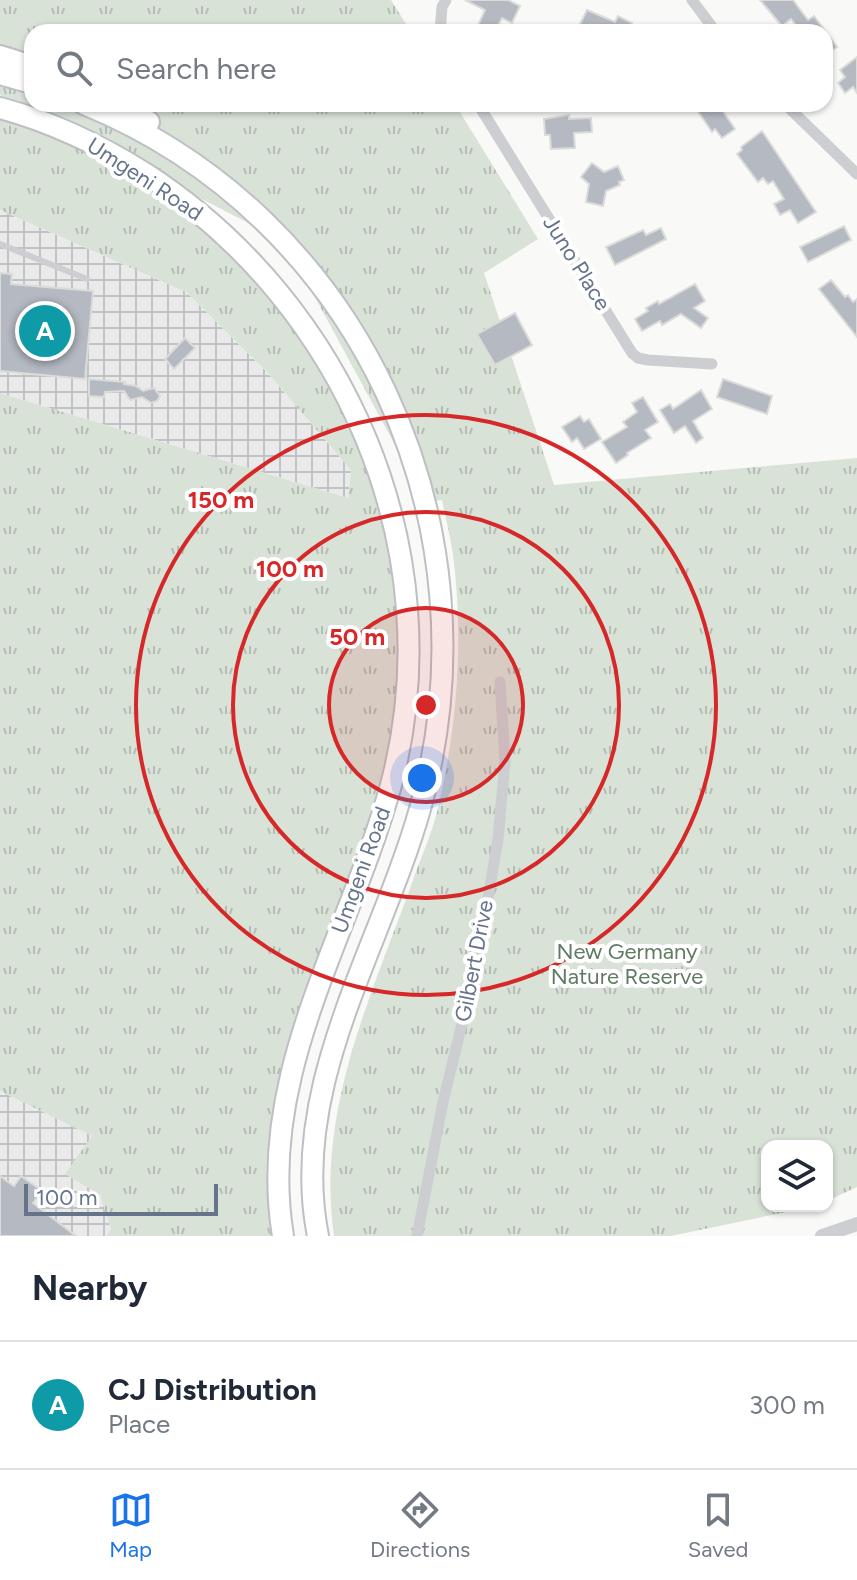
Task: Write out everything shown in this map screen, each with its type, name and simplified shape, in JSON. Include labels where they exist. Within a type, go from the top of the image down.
[{"type":"highway","points":[[0,56],[24,64]]},
{"type":"highway","points":[[0,74],[24,81]]},
{"type":"highway","name":"Umgeni Road","points":[[0,111],[68,131],[119,157],[206,217],[254,262],[293,308],[345,391],[376,465],[394,527],[407,616],[401,737],[376,833],[299,1039],[287,1095],[279,1157],[283,1236]]},
{"type":"highway","name":"Umgeni Road","points":[[101,112],[148,134],[238,198],[285,242],[323,288],[355,335],[384,388],[408,447],[436,546],[443,605],[443,677],[434,754],[407,855],[349,1004],[322,1095],[316,1130],[314,1178],[318,1236]]},
{"type":"highway","points":[[132,112],[200,156],[236,187],[285,242]]},
{"type":"street","points":[[441,24],[446,0]]},
{"type":"street","points":[[692,0],[710,24]]},
{"type":"street","name":"Juno Place","points":[[483,112],[632,353],[648,360],[712,364]]},
{"type":"street","points":[[793,112],[857,174]]},
{"type":"street","name":"Gilbert Drive","points":[[417,1236],[443,1102],[478,958],[498,839],[505,762],[500,682]]},
{"type":"street","points":[[822,1236],[857,1224]]},
{"type":"lane","points":[[0,244],[87,279]]},
{"type":"shaded area","points":[[0,210],[186,292],[267,372],[351,470],[348,498],[0,393]]},
{"type":"shaded area","points":[[0,1091],[93,1136],[100,1195],[111,1229],[106,1236],[0,1236]]},
{"type":"green space","name":"New Germany Nature Reserve","points":[[0,0],[391,0],[406,24],[24,24],[24,107],[0,95]]},
{"type":"green space","name":"New Germany Nature Reserve","points":[[33,112],[460,112],[538,239],[484,273],[554,485],[857,458],[857,1187],[833,1198],[833,1140],[761,1140],[761,1212],[786,1212],[671,1236],[334,1236],[330,1190],[333,1145],[350,1057],[434,821],[444,782],[453,722],[458,662],[454,563],[442,500],[426,502],[285,242]]},
{"type":"green space","points":[[0,116],[120,162],[256,267],[343,393],[396,553],[400,737],[296,1041],[281,1236],[106,1236],[111,1229],[100,1195],[65,1174],[92,1136],[0,1091],[0,393],[348,498],[351,470],[267,372],[186,292],[0,210]]},
{"type":"building","points":[[465,0],[508,0],[520,6],[512,23],[502,18],[499,24],[479,24],[485,10]]},
{"type":"building","points":[[760,0],[793,0],[808,20],[814,16],[820,24],[795,24],[791,19],[780,24]]},
{"type":"building","points":[[587,10],[615,22],[618,16],[632,23],[632,24],[580,24]]},
{"type":"building","points":[[857,57],[857,93],[853,87],[845,93],[838,83],[845,77],[840,70]]},
{"type":"building","points":[[698,112],[723,112],[735,129],[722,138],[715,129],[712,132]]},
{"type":"building","points":[[569,115],[569,119],[591,118],[592,132],[574,133],[575,148],[551,149],[550,135],[545,135],[544,119]]},
{"type":"building","points":[[762,131],[816,212],[798,223],[790,210],[780,215],[774,204],[784,199],[773,181],[768,184],[763,178],[758,182],[737,154],[741,147]]},
{"type":"building","points":[[592,163],[604,172],[618,166],[624,180],[606,191],[603,206],[586,202],[589,184],[581,177]]},
{"type":"building","points":[[844,226],[851,240],[808,262],[800,247]]},
{"type":"building","points":[[661,228],[666,239],[615,265],[606,247],[643,230],[646,235]]},
{"type":"building","points":[[0,273],[12,274],[11,284],[93,291],[85,379],[0,371]]},
{"type":"building","points":[[831,280],[845,297],[848,295],[853,302],[857,299],[857,337],[819,289]]},
{"type":"building","points":[[695,284],[705,301],[694,308],[708,318],[701,328],[681,314],[662,325],[660,321],[642,331],[635,319],[648,311],[646,308]]},
{"type":"building","points":[[515,313],[532,345],[495,365],[477,334]]},
{"type":"building","points":[[185,338],[195,348],[174,369],[165,359]]},
{"type":"building","points":[[89,379],[125,382],[143,391],[154,388],[160,396],[151,403],[142,397],[130,400],[124,391],[105,392],[104,397],[89,396]]},
{"type":"building","points":[[723,379],[772,396],[767,414],[717,397]]},
{"type":"building","points":[[701,390],[712,409],[693,421],[703,438],[696,443],[685,426],[674,433],[660,410],[670,404],[673,409]]},
{"type":"building","points":[[643,397],[658,422],[645,430],[651,438],[616,463],[602,442],[627,427],[623,422],[637,412],[632,403]]},
{"type":"building","points":[[580,416],[584,422],[589,419],[601,439],[584,449],[577,438],[572,442],[562,427]]},
{"type":"building","points":[[0,1176],[14,1186],[21,1176],[42,1191],[33,1203],[76,1236],[0,1236]]},
{"type":"place","name":"CJ Distribution","points":[[45,331]]}]
